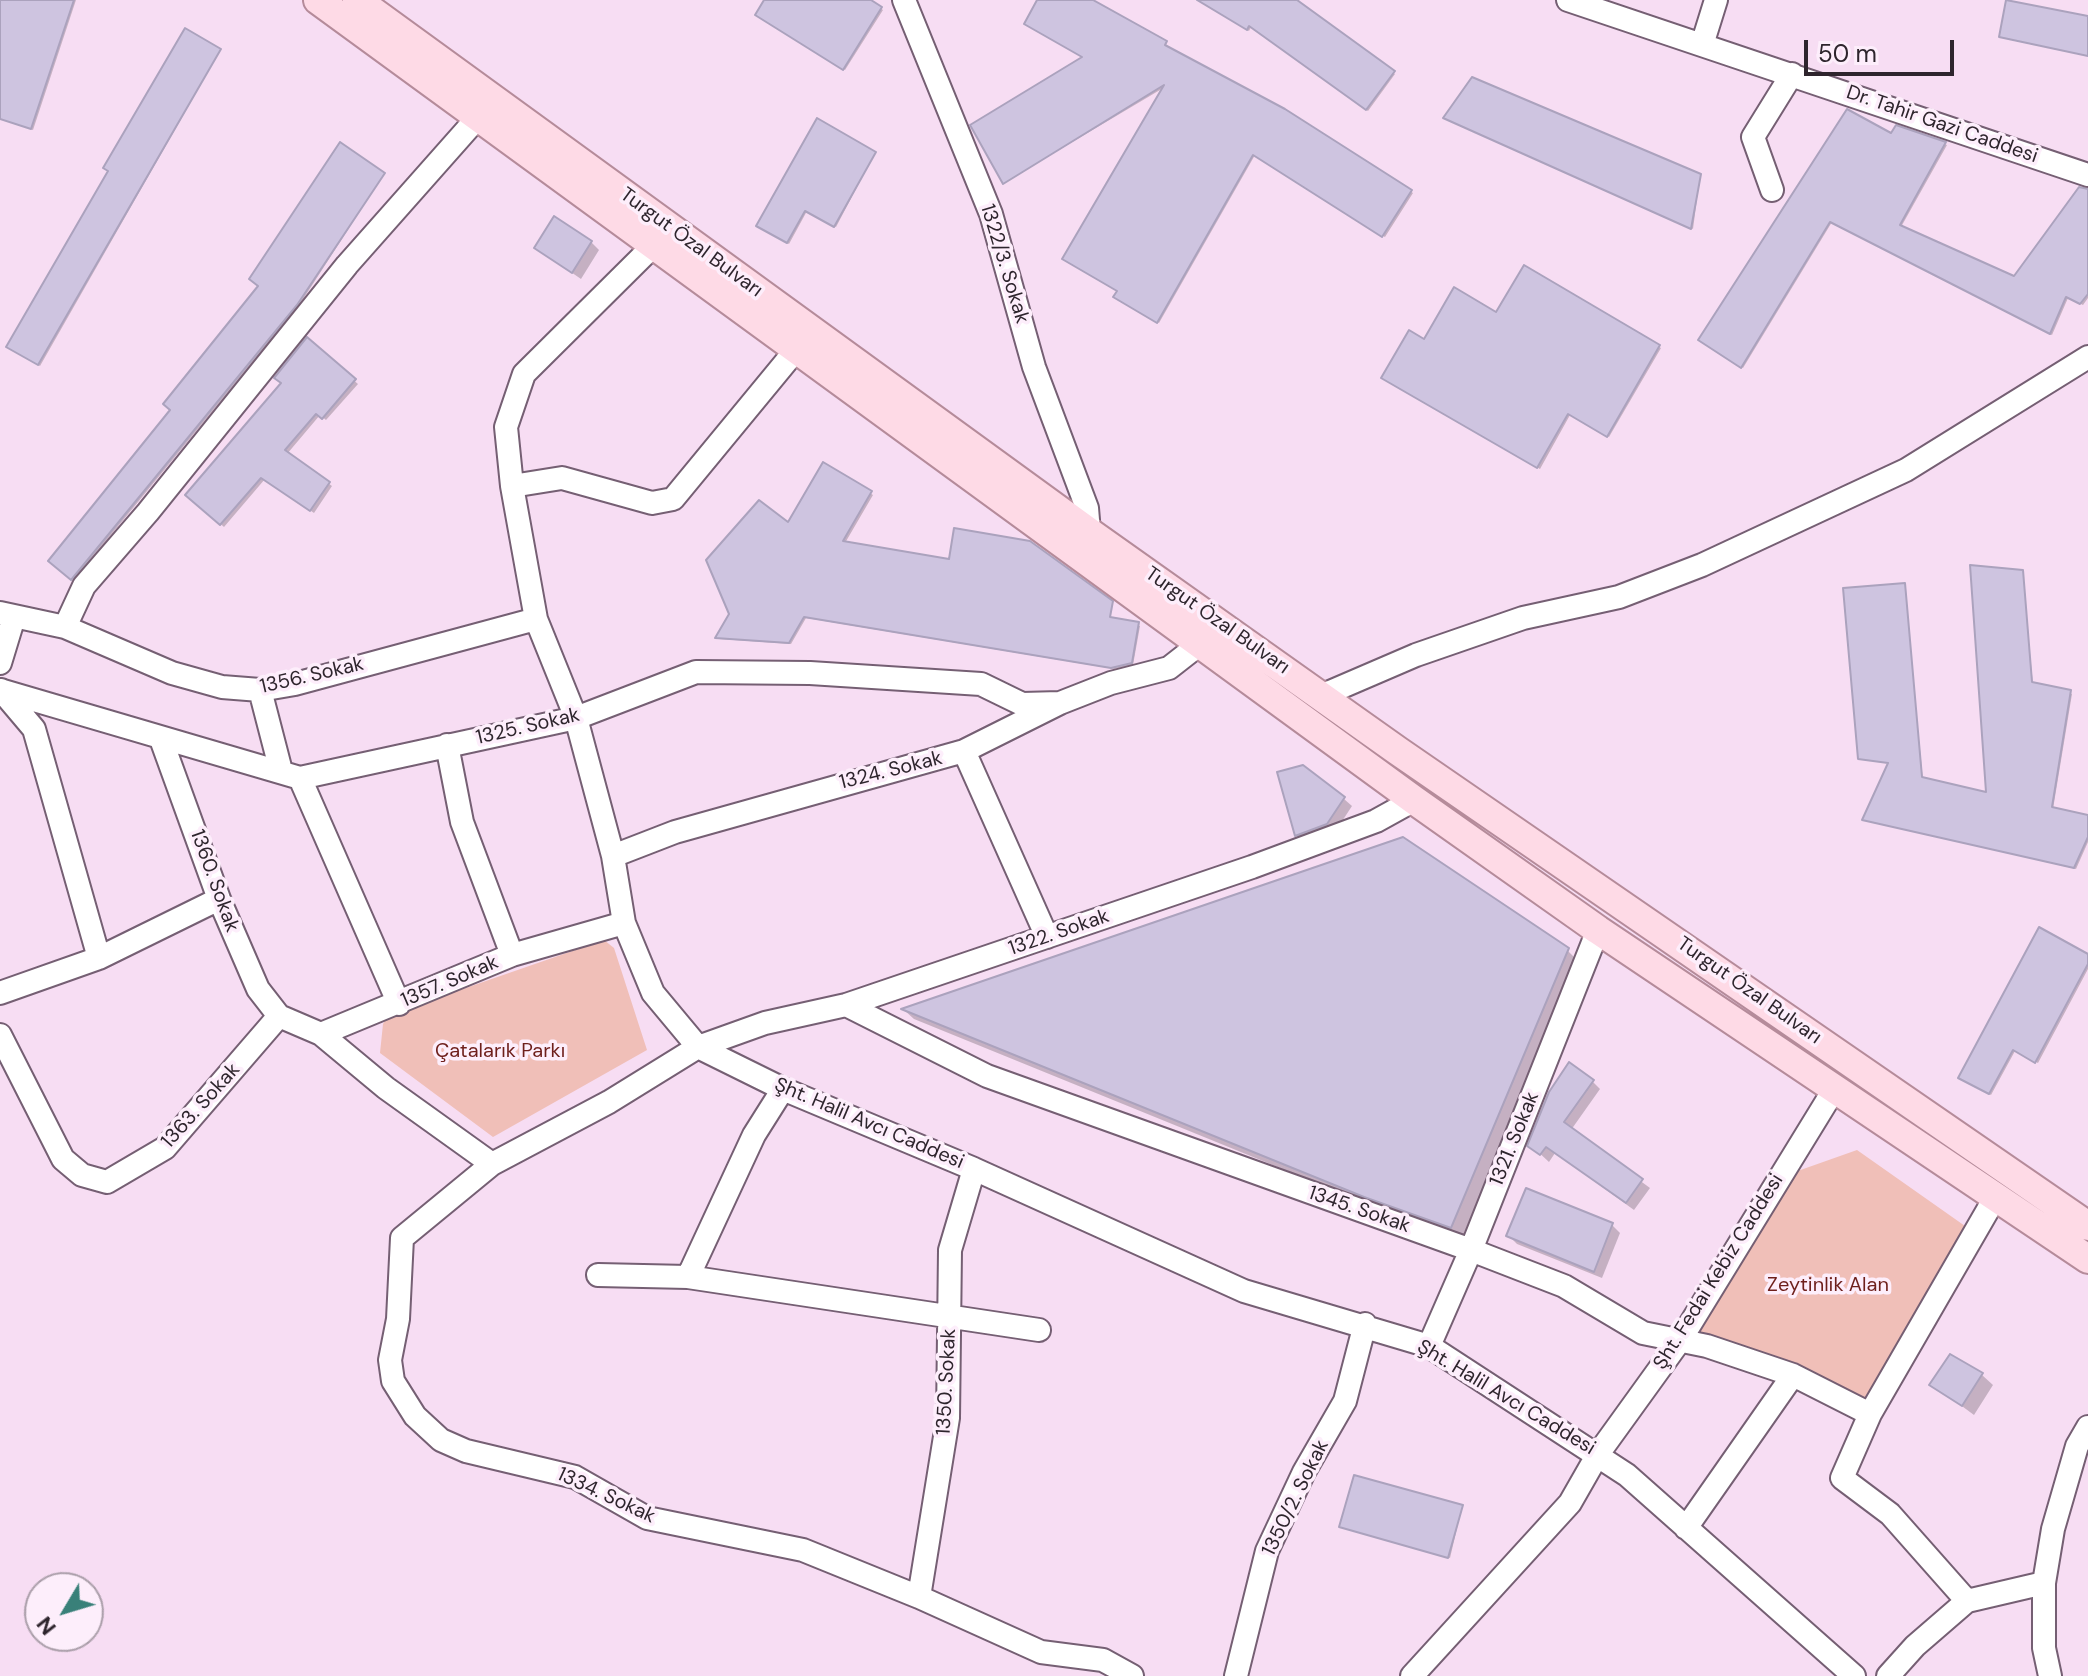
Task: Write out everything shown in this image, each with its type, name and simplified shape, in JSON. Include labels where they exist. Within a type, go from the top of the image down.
[{"type":"main road","name":"Turgut Özal Bulvarı","points":[[318,0],[1414,800],[1598,930],[2088,1259]]},
{"type":"main road","name":"Turgut Özal Bulvarı","points":[[357,0],[1089,532],[1398,751],[2088,1226]]},
{"type":"street","name":"1322/3. Sokak","points":[[904,0],[991,214],[1034,367],[1087,508],[1089,532]]},
{"type":"street","name":"Dr. Tahir Gazi Caddesi","points":[[1568,0],[2088,175]]},
{"type":"street","points":[[1702,45],[1716,0]]},
{"type":"street","points":[[1772,190],[1753,137],[1792,74]]},
{"type":"street","points":[[65,627],[84,586],[148,512],[347,265],[479,116]]},
{"type":"street","name":"Şht. Halil Avcı Caddesi","points":[[653,246],[524,374],[506,427],[512,486],[536,619],[576,718],[613,856],[624,923],[653,993],[698,1047],[783,1089],[974,1169],[1244,1291],[1365,1324],[1429,1346],[1598,1454],[1854,1676]]},
{"type":"street","points":[[512,486],[562,478],[652,503],[673,499],[795,351]]},
{"type":"street","points":[[1323,695],[1416,655],[1523,618],[1619,597],[1702,565],[1906,470],[2088,357]]},
{"type":"street","points":[[0,663],[7,615]]},
{"type":"street","name":"1356. Sokak","points":[[7,615],[65,627],[172,673],[222,687],[260,690],[295,684],[536,619]]},
{"type":"street","name":"1324. Sokak","points":[[613,856],[675,832],[964,751],[1060,703],[1111,683],[1169,668],[1201,643]]},
{"type":"street","name":"1325. Sokak","points":[[0,689],[161,739],[291,774],[576,718],[696,672],[810,673],[981,684],[1022,704],[1060,703]]},
{"type":"street","points":[[0,689],[34,729],[99,958]]},
{"type":"street","points":[[260,690],[291,774],[399,1004]]},
{"type":"street","name":"1360. Sokak","points":[[161,739],[219,899],[258,989],[279,1016]]},
{"type":"street","points":[[447,745],[462,822],[512,955]]},
{"type":"street","points":[[964,751],[1047,937]]},
{"type":"street","name":"1322. Sokak","points":[[698,1047],[765,1023],[846,1005],[1280,857],[1376,821],[1414,800]]},
{"type":"street","points":[[0,993],[99,958],[219,899]]},
{"type":"street","name":"1357. Sokak","points":[[321,1034],[512,955],[624,923]]},
{"type":"street","name":"1321. Sokak","points":[[1429,1346],[1471,1250],[1598,930]]},
{"type":"street","name":"1345. Sokak","points":[[846,1005],[987,1076],[1471,1250],[1564,1286],[1643,1333],[1681,1339],[1793,1375],[1870,1414]]},
{"type":"street","points":[[279,1016],[321,1034],[386,1088],[492,1164],[609,1102],[698,1047]]},
{"type":"street","name":"1363. Sokak","points":[[0,1035],[63,1159],[82,1175],[107,1182],[165,1148],[279,1016]]},
{"type":"street","name":"Şht. Fedai Kebiz Caddesi","points":[[1412,1676],[1570,1503],[1598,1454],[1681,1339],[1835,1088]]},
{"type":"street","points":[[688,1277],[754,1135],[783,1089]]},
{"type":"street","name":"1334. Sokak","points":[[492,1164],[402,1238],[398,1319],[390,1360],[393,1381],[415,1416],[441,1440],[466,1451],[575,1477],[647,1518],[803,1550],[919,1597],[1041,1652],[1103,1660],[1132,1676]]},
{"type":"street","name":"1350. Sokak","points":[[919,1597],[948,1418],[950,1250],[974,1169]]},
{"type":"street","points":[[1967,1601],[1890,1514],[1842,1478],[1870,1414],[1996,1196]]},
{"type":"street","points":[[598,1275],[688,1277],[1039,1330]]},
{"type":"street","name":"1350/2. Sokak","points":[[1236,1676],[1267,1551],[1304,1472],[1345,1401],[1365,1324]]},
{"type":"street","points":[[1686,1528],[1793,1375]]},
{"type":"street","points":[[2050,1676],[2044,1648],[2044,1583],[2053,1529],[2077,1446],[2088,1427]]},
{"type":"street","points":[[1888,1676],[1915,1646],[1967,1601],[2044,1583]]},
{"type":"green space","name":"Çatalarık Parkı","points":[[604,940],[614,948],[647,1050],[493,1137],[380,1053],[383,1024],[388,1015]]},
{"type":"green space","name":"Zeytinlik Alan","points":[[1857,1150],[1965,1226],[1866,1404],[1694,1333],[1792,1173]]},
{"type":"building","points":[[0,0],[74,0],[31,129],[0,119]]},
{"type":"building","points":[[764,0],[871,0],[882,7],[843,70],[755,15]]},
{"type":"building","points":[[1037,0],[1093,0],[1167,41],[1165,45],[1285,109],[1412,190],[1382,237],[1253,155],[1157,323],[1113,297],[1117,291],[1062,259],[1164,85],[1003,184],[970,125],[1082,57],[1024,24]]},
{"type":"building","points":[[1197,0],[1297,0],[1395,71],[1366,110],[1249,26],[1247,30]]},
{"type":"building","points":[[2006,0],[2088,16],[2088,56],[1999,37]]},
{"type":"building","points":[[185,28],[221,49],[38,365],[6,347],[108,171],[103,168]]},
{"type":"building","points":[[1472,77],[1701,174],[1691,229],[1443,118]]},
{"type":"building","points":[[1847,109],[1891,133],[1896,125],[1946,142],[1900,225],[2014,276],[2079,187],[2088,189],[2088,294],[2080,304],[2066,297],[2050,334],[1830,222],[1741,368],[1698,340]]},
{"type":"building","points":[[817,118],[876,152],[834,227],[805,211],[787,243],[756,226]]},
{"type":"building","points":[[340,142],[385,173],[297,305],[71,580],[48,561],[170,410],[163,404],[258,286],[249,279]]},
{"type":"building","points":[[554,216],[592,241],[572,273],[534,248]]},
{"type":"building","points":[[1524,265],[1660,345],[1607,437],[1568,414],[1537,468],[1381,378],[1409,330],[1424,339],[1454,287],[1496,312]]},
{"type":"building","points":[[307,337],[356,379],[322,419],[316,414],[285,450],[330,482],[310,511],[261,478],[220,525],[185,495],[281,383],[274,378]]},
{"type":"building","points":[[823,462],[872,491],[843,541],[949,559],[954,528],[1030,541],[1113,601],[1110,617],[1139,622],[1132,663],[1111,668],[804,617],[789,643],[715,638],[729,614],[706,560],[759,500],[788,522]]},
{"type":"building","points":[[1970,565],[2023,570],[2032,682],[2071,690],[2052,807],[2088,815],[2088,837],[2074,868],[1862,820],[1888,763],[1858,759],[1843,588],[1905,583],[1922,777],[1986,792]]},
{"type":"building","points":[[1303,765],[1345,797],[1327,824],[1295,836],[1277,772]]},
{"type":"building","points":[[1403,837],[1569,948],[1451,1228],[1364,1197],[901,1009]]},
{"type":"building","points":[[2039,927],[2088,954],[2088,964],[2035,1063],[2013,1050],[1989,1094],[1958,1078]]},
{"type":"building","points":[[1569,1062],[1594,1080],[1564,1122],[1643,1179],[1626,1203],[1546,1147],[1540,1155],[1527,1146],[1549,1092]]},
{"type":"building","points":[[1526,1188],[1613,1223],[1594,1272],[1506,1236]]},
{"type":"building","points":[[1950,1354],[1983,1373],[1962,1406],[1929,1385]]},
{"type":"building","points":[[1354,1475],[1463,1505],[1448,1558],[1339,1527]]}]
